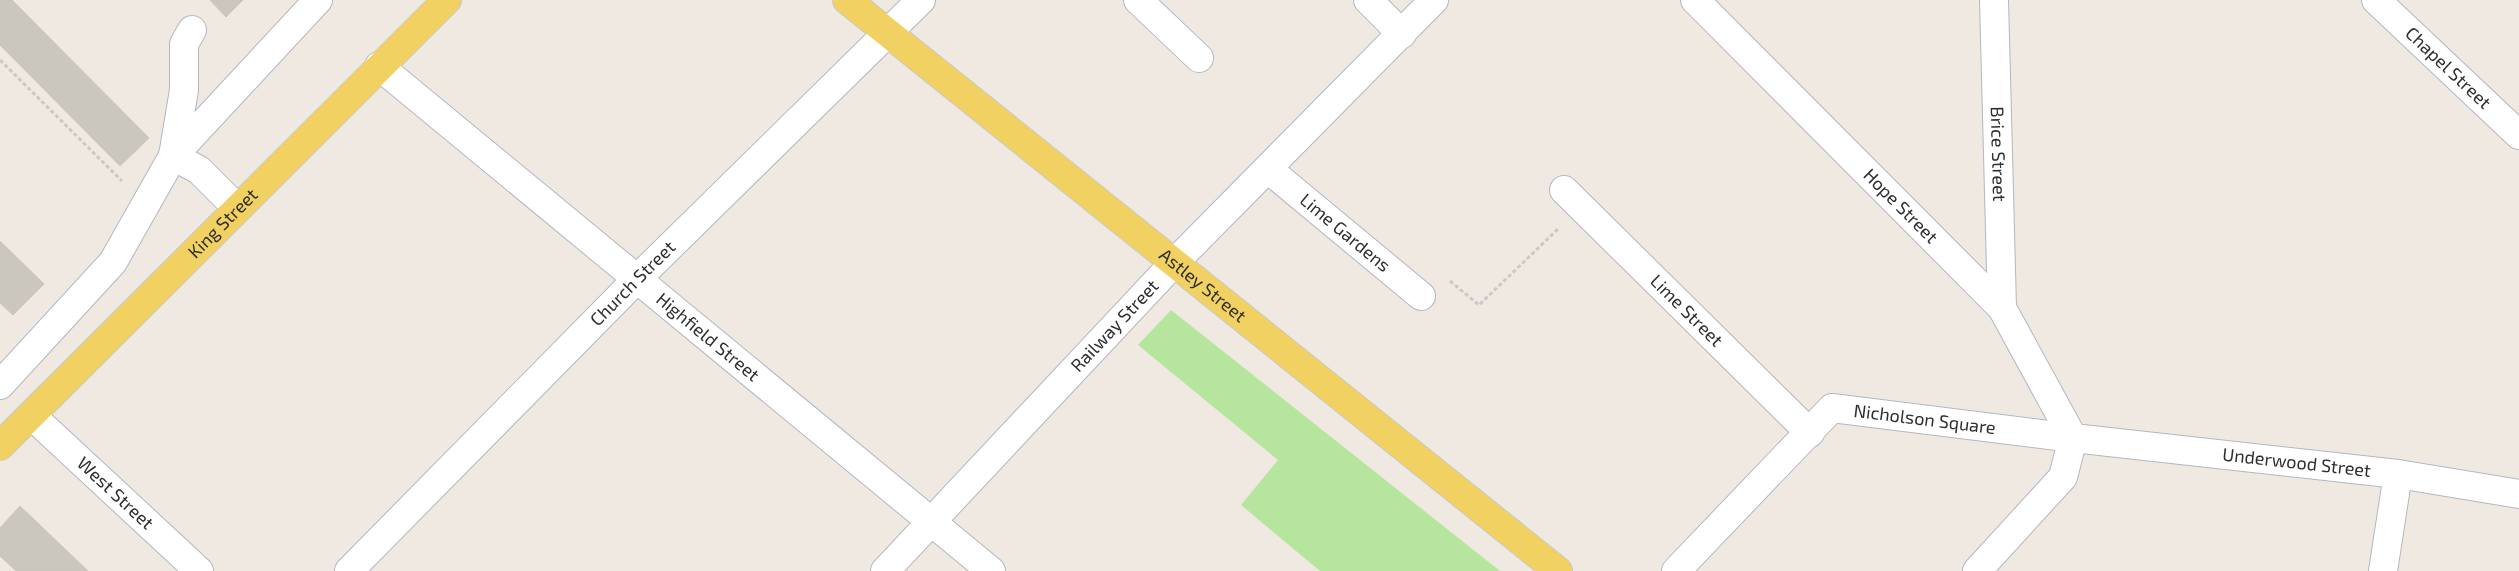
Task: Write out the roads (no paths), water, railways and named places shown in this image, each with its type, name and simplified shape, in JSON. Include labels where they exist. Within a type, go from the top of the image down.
[{"type":"main road","name":"King Street","points":[[0,446],[236,208],[447,0]]},
{"type":"main road","name":"Astley Street","points":[[847,0],[1558,571]]},
{"type":"street","points":[[0,384],[113,262],[173,156],[318,0]]},
{"type":"street","name":"Church Street","points":[[349,571],[638,278],[921,0]]},
{"type":"street","points":[[1138,0],[1199,58]]},
{"type":"street","points":[[1368,0],[1402,34]]},
{"type":"street","name":"Railway Street","points":[[884,571],[1174,263],[1434,0]]},
{"type":"street","name":"Hope Street","points":[[1696,0],[2002,308],[2073,438]]},
{"type":"street","name":"Brice Street","points":[[1994,0],[2002,308]]},
{"type":"street","name":"Chapel Street","points":[[2376,0],[2519,135]]},
{"type":"street","points":[[173,156],[184,90],[184,44],[192,30]]},
{"type":"street","name":"Highfield Street","points":[[379,66],[991,571]]},
{"type":"street","points":[[173,156],[199,170],[236,208]]},
{"type":"street","name":"Lime Gardens","points":[[1268,168],[1421,296]]},
{"type":"street","name":"Lime Street","points":[[1572,198],[1810,433]]},
{"type":"street","name":"Nicholson Square","points":[[1676,571],[1832,408],[2073,438]]},
{"type":"street","name":"West Street","points":[[31,415],[199,571]]},
{"type":"street","points":[[1977,571],[2063,477],[2073,438]]},
{"type":"street","name":"Underwood Street","points":[[2073,438],[2398,474],[2519,494]]},
{"type":"street","points":[[2383,571],[2398,474]]}]
